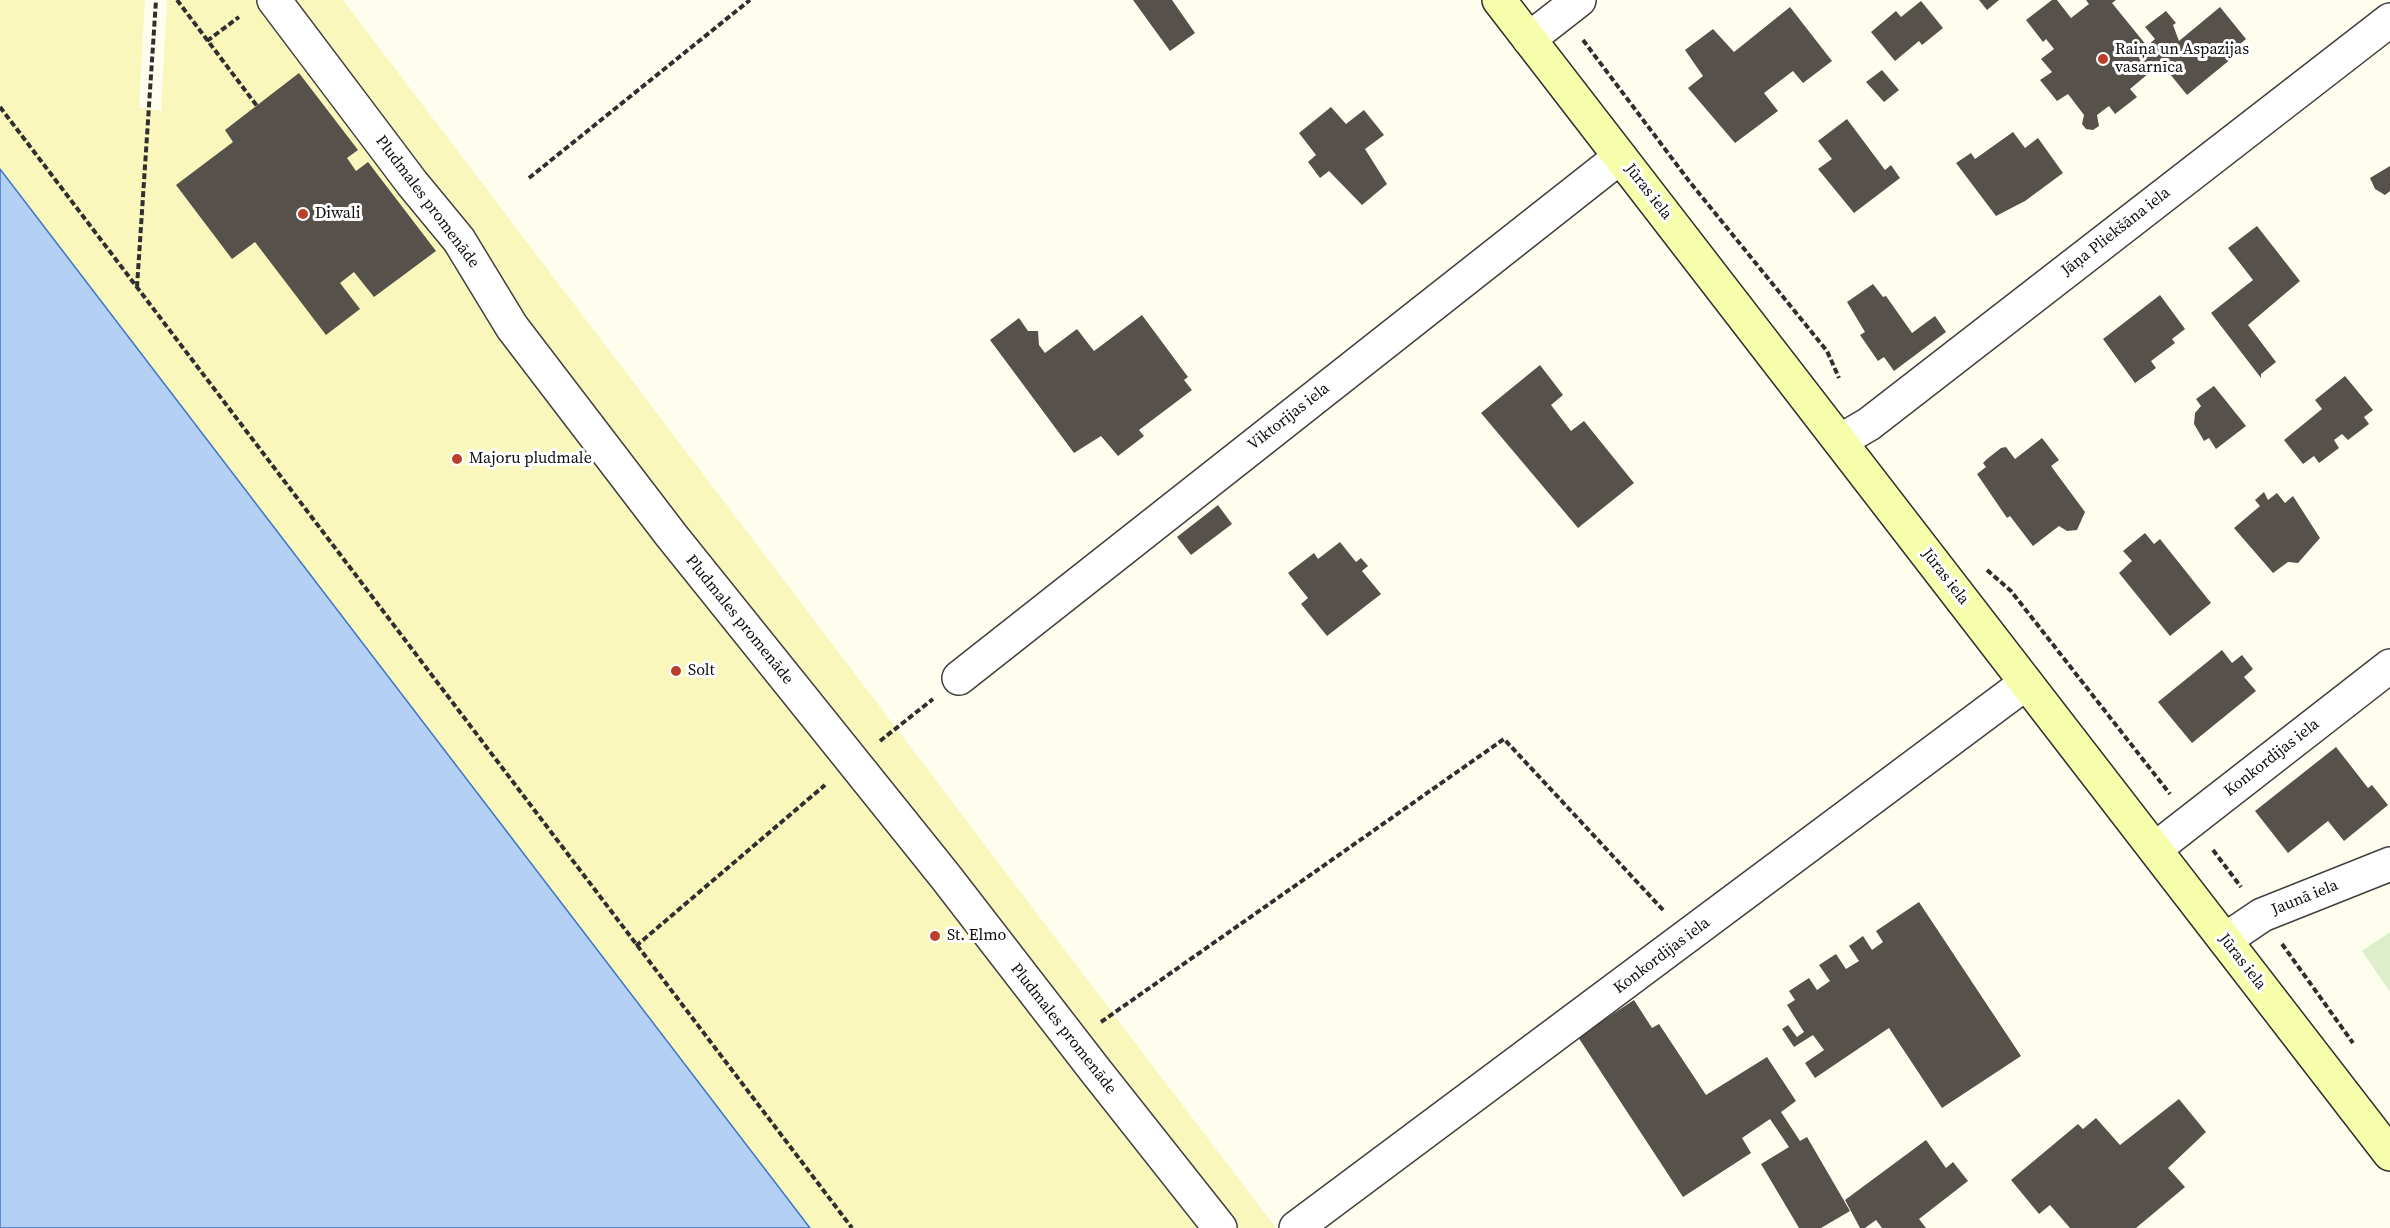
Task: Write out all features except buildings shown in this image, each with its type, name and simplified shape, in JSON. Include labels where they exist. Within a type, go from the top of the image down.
[{"type":"street","name":"Pludmales promenāde","points":[[274,0],[412,183],[459,240],[512,327],[671,535],[945,876],[1220,1228]]},
{"type":"street","name":"Jūras iela","points":[[1499,0],[2390,1154]]},
{"type":"street","points":[[1529,39],[1571,6]]},
{"type":"street","name":"Jāņa Pliekšāna iela","points":[[1840,441],[1869,424],[2390,20]]},
{"type":"street","name":"Viktorijas iela","points":[[959,678],[1620,157]]},
{"type":"street","name":"Konkordijas iela","points":[[2155,849],[2390,666]]},
{"type":"street","name":"Konkordijas iela","points":[[1296,1228],[2026,683]]},
{"type":"street","name":"Jaunā iela","points":[[2225,940],[2262,915],[2390,864]]},
{"type":"path","points":[[137,288],[156,0]]},
{"type":"path","points":[[177,0],[257,106]]},
{"type":"path","points":[[529,178],[750,0]]},
{"type":"path","points":[[1571,6],[1689,181],[1827,351],[1845,393],[1869,424]]},
{"type":"path","points":[[207,41],[239,17]]},
{"type":"path","points":[[0,107],[852,1228]]},
{"type":"path","points":[[1985,568],[2011,591],[2191,821],[2262,915],[2356,1048]]},
{"type":"path","points":[[897,727],[959,678]]},
{"type":"path","points":[[1073,1041],[1504,739],[1688,937]]},
{"type":"path","points":[[636,946],[827,784]]},
{"type":"sand","name":"Majoru pludmale","points":[[0,0],[145,0],[139,107],[161,111],[167,0],[343,0],[1276,1228],[810,1228],[0,169]]},
{"type":"green space","points":[[2390,932],[2390,992],[2362,951]]},
{"type":"water","points":[[0,169],[810,1228],[0,1228]]},
{"type":"place","name":"Raiņa un Aspazijas vasarnīca","points":[[2103,59]]},
{"type":"place","name":"Diwali","points":[[303,214]]},
{"type":"place","name":"Majoru pludmale","points":[[457,459]]},
{"type":"place","name":"Solt","points":[[676,671]]},
{"type":"place","name":"St. Elmo","points":[[935,936]]}]
